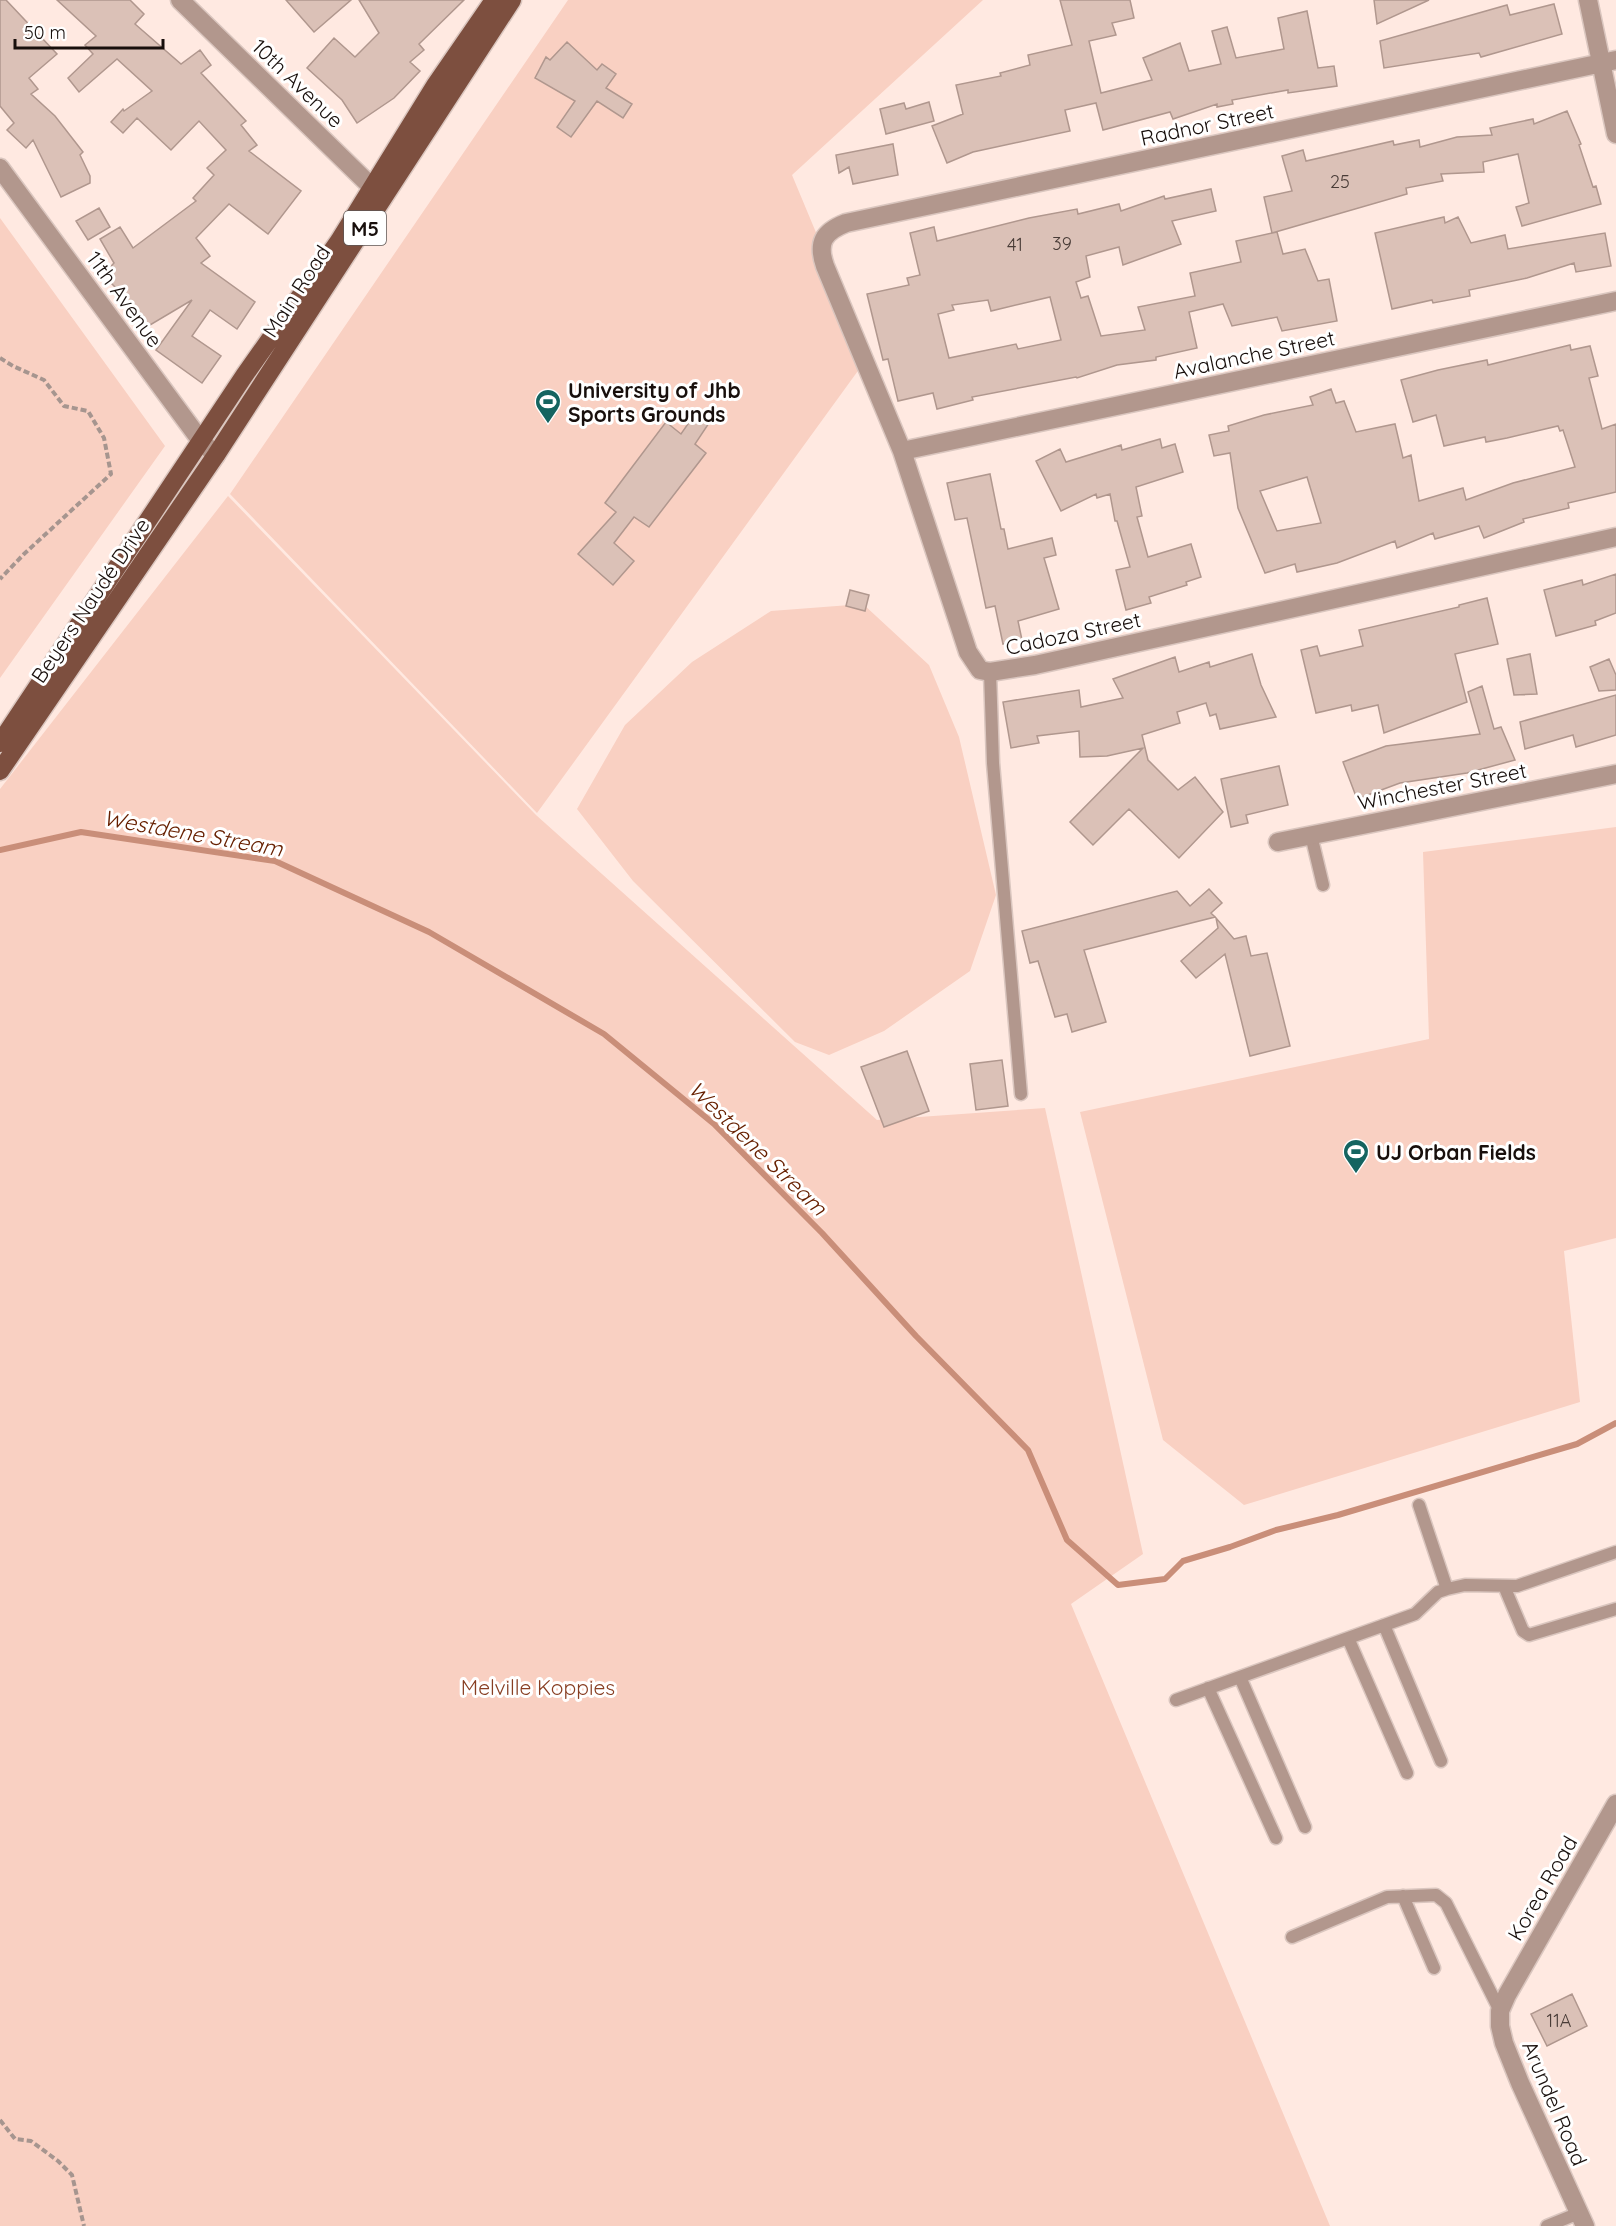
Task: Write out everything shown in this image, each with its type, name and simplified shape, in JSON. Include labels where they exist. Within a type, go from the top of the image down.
[{"type":"main road","name":"Main Road","points":[[201,441],[339,241],[378,193],[435,84],[494,0]]},
{"type":"main road","name":"Main Road","points":[[216,455],[378,193],[512,0]]},
{"type":"main road","name":"Beyers Naudé Drive","points":[[0,743],[201,441]]},
{"type":"main road","name":"Beyers Naudé Drive","points":[[0,771],[216,455]]},
{"type":"street","name":"10th Avenue","points":[[180,0],[378,193]]},
{"type":"street","points":[[1588,0],[1608,62],[1616,134]]},
{"type":"street","name":"Radnor Street","points":[[821,250],[823,239],[828,233],[833,228],[846,223],[1608,62]]},
{"type":"street","name":"11th Avenue","points":[[0,168],[201,441],[216,455]]},
{"type":"street","name":"Cadoza Street","points":[[821,250],[825,266],[902,451],[968,652],[980,670],[990,672],[1035,665],[1616,537]]},
{"type":"street","name":"Avalanche Street","points":[[902,451],[1616,301]]},
{"type":"street","name":"Winchester Street","points":[[1278,842],[1616,774]]},
{"type":"street","name":"Korea Road","points":[[1504,2003],[1616,1804]]},
{"type":"street","name":"Arundel Road","points":[[1504,2003],[1500,2026],[1511,2062],[1582,2219]]},
{"type":"lane","points":[[990,672],[993,763],[1022,1094]]},
{"type":"lane","points":[[1311,836],[1323,885]]},
{"type":"lane","points":[[1419,1505],[1447,1588]]},
{"type":"lane","points":[[1176,1700],[1415,1614],[1438,1592],[1447,1588],[1465,1585],[1517,1586],[1616,1552]]},
{"type":"lane","points":[[1504,1586],[1523,1630],[1529,1635],[1616,1609]]},
{"type":"lane","points":[[1384,1625],[1441,1761]]},
{"type":"lane","points":[[1348,1638],[1407,1773]]},
{"type":"lane","points":[[1240,1677],[1305,1827]]},
{"type":"lane","points":[[1208,1688],[1276,1838]]},
{"type":"lane","points":[[1292,1937],[1387,1897],[1436,1895],[1446,1903],[1504,2003]]},
{"type":"lane","points":[[1403,1896],[1434,1968]]},
{"type":"lane","points":[[1547,2226],[1582,2219]]},
{"type":"path","points":[[0,358],[44,380],[64,406],[88,411],[104,438],[111,474],[0,579]]},
{"type":"path","points":[[0,2120],[15,2139],[31,2141],[58,2161],[72,2175],[84,2226]]},
{"type":"green space","name":"University of Jhb Sports Grounds","points":[[568,0],[983,0],[792,175],[868,357],[537,813],[230,494]]},
{"type":"green space","points":[[0,218],[165,446],[0,678]]},
{"type":"green space","name":"Melville Koppies","points":[[228,496],[536,815],[877,1120],[1045,1108],[1143,1554],[1071,1604],[1330,2226],[0,2226],[0,789]]},
{"type":"green space","points":[[863,604],[929,665],[959,737],[996,895],[970,971],[884,1031],[829,1055],[795,1042],[633,881],[577,809],[625,725],[692,662],[771,611]]},
{"type":"green space","name":"UJ Orban Fields","points":[[1616,827],[1616,1238],[1564,1251],[1580,1402],[1244,1505],[1163,1440],[1080,1112],[1429,1039],[1423,852]]},
{"type":"building","points":[[0,0],[6,0],[57,54],[29,78],[38,89],[31,94],[55,116],[83,152],[80,155],[90,176],[90,183],[61,197],[33,140],[26,148],[7,130],[14,123],[0,106]]},
{"type":"building","points":[[57,0],[130,0],[144,14],[135,24],[181,64],[200,50],[211,65],[201,73],[246,121],[241,125],[257,145],[249,151],[301,191],[268,234],[229,204],[196,238],[210,256],[201,263],[255,302],[237,329],[210,310],[192,336],[221,356],[202,383],[156,350],[192,300],[145,328],[128,300],[103,275],[114,263],[100,239],[120,227],[133,248],[196,201],[193,198],[214,175],[207,168],[226,150],[199,121],[171,150],[137,118],[123,133],[111,122],[123,109],[124,111],[152,91],[117,59],[79,92],[68,78],[93,54],[85,45],[96,36]]},
{"type":"building","points":[[286,0],[351,0],[314,32]]},
{"type":"building","points":[[359,0],[464,0],[419,44],[424,50],[410,62],[420,71],[394,98],[357,123],[342,100],[307,68],[334,38],[355,57],[379,33]]},
{"type":"building","points":[[1060,0],[1130,0],[1134,18],[1112,23],[1116,35],[1089,41],[1101,93],[1152,80],[1143,58],[1180,43],[1189,71],[1221,64],[1212,31],[1227,27],[1236,58],[1284,49],[1278,18],[1307,11],[1318,68],[1334,66],[1337,86],[1288,93],[1288,90],[1232,100],[1233,104],[1217,107],[1217,104],[1173,119],[1170,112],[1103,130],[1096,103],[1065,110],[1070,131],[973,152],[947,163],[932,126],[963,114],[956,85],[1001,76],[1000,73],[1030,65],[1028,55],[1072,45]]},
{"type":"building","points":[[1374,0],[1429,0],[1377,24]]},
{"type":"building","points":[[1554,4],[1562,34],[1481,57],[1479,53],[1384,68],[1380,41],[1507,5],[1510,15]]},
{"type":"building","points":[[567,42],[597,70],[602,64],[616,74],[606,88],[632,104],[623,118],[597,101],[571,137],[557,127],[575,101],[535,78],[546,57],[550,60]]},
{"type":"building","points":[[929,102],[934,121],[886,134],[880,109],[904,103],[906,109]]},
{"type":"building","points":[[1567,111],[1581,144],[1579,145],[1593,187],[1596,186],[1601,204],[1522,226],[1516,207],[1529,203],[1518,154],[1483,162],[1484,172],[1441,174],[1443,181],[1406,188],[1407,194],[1272,233],[1264,197],[1292,191],[1282,156],[1303,150],[1306,161],[1393,141],[1394,145],[1419,140],[1420,147],[1457,137],[1492,135],[1490,128],[1533,119],[1534,124]]},
{"type":"building","points":[[893,144],[898,175],[853,184],[849,167],[839,173],[836,155]]},
{"type":"building","points":[[1211,189],[1216,211],[1172,221],[1181,244],[1123,265],[1119,247],[1086,256],[1090,277],[1076,282],[1081,298],[1088,296],[1101,336],[1145,330],[1138,307],[1195,296],[1190,273],[1241,262],[1236,241],[1277,232],[1283,254],[1305,249],[1318,281],[1329,279],[1337,321],[1282,331],[1277,317],[1232,326],[1223,304],[1189,312],[1197,348],[1156,357],[1156,360],[1117,365],[1077,378],[972,397],[973,400],[937,409],[933,393],[898,401],[888,359],[883,360],[867,294],[909,285],[907,278],[920,275],[910,233],[934,227],[937,241],[1029,218],[1077,209],[1078,214],[1119,204],[1121,211],[1164,196],[1165,199]],"holes":[[[1050,297],[1061,340],[1018,349],[1016,344],[949,358],[938,314],[954,310],[952,305],[988,300],[991,311]]]},
{"type":"building","points":[[99,208],[110,227],[88,240],[76,221]]},
{"type":"building","points":[[1444,217],[1445,223],[1458,217],[1471,243],[1505,235],[1508,249],[1605,233],[1611,266],[1576,272],[1574,263],[1527,278],[1469,290],[1470,296],[1433,303],[1432,300],[1392,309],[1375,233]]},
{"type":"building","points":[[1570,345],[1571,350],[1590,346],[1598,376],[1589,378],[1602,429],[1616,424],[1616,492],[1568,503],[1569,508],[1523,519],[1524,522],[1484,538],[1479,526],[1435,539],[1433,533],[1397,548],[1395,541],[1337,563],[1297,572],[1295,564],[1265,573],[1238,508],[1230,453],[1214,456],[1209,435],[1229,431],[1228,426],[1264,415],[1313,405],[1310,397],[1331,389],[1336,403],[1344,401],[1356,432],[1395,424],[1403,458],[1411,455],[1419,501],[1463,488],[1466,500],[1513,483],[1575,467],[1563,430],[1560,431],[1558,426],[1486,442],[1485,437],[1444,446],[1436,415],[1413,422],[1401,380],[1487,360],[1488,365]],"holes":[[[1307,477],[1321,523],[1277,531],[1260,491]]]},
{"type":"building","points":[[697,411],[711,420],[695,444],[706,453],[649,527],[634,517],[614,543],[634,561],[613,585],[578,554],[616,512],[605,503],[666,422],[681,434]]},
{"type":"building","points":[[1160,439],[1162,448],[1175,444],[1183,472],[1136,487],[1142,516],[1137,517],[1148,557],[1191,544],[1201,577],[1186,582],[1187,585],[1149,597],[1151,603],[1126,610],[1116,570],[1130,567],[1117,521],[1115,521],[1110,494],[1097,498],[1096,494],[1061,511],[1036,461],[1060,449],[1066,462],[1121,445],[1122,450]]},
{"type":"building","points":[[990,474],[1001,529],[1004,529],[1008,549],[1052,538],[1056,555],[1044,558],[1059,609],[1018,621],[1022,640],[1003,644],[995,606],[986,608],[967,518],[955,520],[947,483]]},
{"type":"building","points":[[1616,574],[1616,613],[1595,621],[1596,625],[1556,636],[1544,590],[1582,580],[1583,585]]},
{"type":"building","points":[[850,590],[869,595],[865,611],[846,606]]},
{"type":"building","points":[[1487,598],[1498,644],[1455,654],[1467,702],[1384,733],[1378,705],[1352,711],[1351,705],[1316,713],[1301,650],[1317,646],[1320,656],[1363,646],[1359,630],[1459,607],[1459,605]]},
{"type":"building","points":[[1252,654],[1261,685],[1276,717],[1220,729],[1216,714],[1210,716],[1206,703],[1177,712],[1180,723],[1142,735],[1148,760],[1178,790],[1195,777],[1223,812],[1179,858],[1129,809],[1093,845],[1070,822],[1143,748],[1107,756],[1080,757],[1079,731],[1037,736],[1039,743],[1011,748],[1003,702],[1079,690],[1081,707],[1123,698],[1113,679],[1175,657],[1179,672],[1209,662],[1210,667]]},
{"type":"building","points":[[1530,654],[1537,694],[1514,695],[1507,659]]},
{"type":"building","points":[[1609,659],[1616,675],[1616,690],[1599,691],[1590,667]]},
{"type":"building","points":[[1482,686],[1494,729],[1501,727],[1515,760],[1467,773],[1400,783],[1357,799],[1343,762],[1386,746],[1480,734],[1468,692]]},
{"type":"building","points":[[1616,695],[1616,735],[1576,747],[1573,735],[1525,749],[1520,722]]},
{"type":"building","points":[[1279,766],[1288,805],[1246,815],[1248,823],[1231,827],[1221,779]]},
{"type":"building","points":[[1209,889],[1222,903],[1211,913],[1215,917],[1084,950],[1106,1022],[1072,1032],[1067,1014],[1055,1017],[1038,961],[1030,963],[1022,931],[1177,891],[1190,906]]},
{"type":"building","points":[[1216,918],[1234,939],[1246,936],[1251,956],[1267,953],[1290,1046],[1250,1056],[1225,954],[1196,978],[1181,961],[1218,928]]},
{"type":"building","points":[[907,1051],[929,1111],[884,1127],[861,1067]]},
{"type":"building","points":[[1002,1060],[1008,1106],[976,1110],[970,1064]]},
{"type":"building","points":[[1572,1994],[1587,2026],[1547,2046],[1531,2014]]},
{"type":"waterway","name":"Westdene Stream","points":[[0,850],[81,832],[275,861],[429,932],[604,1034],[714,1124],[822,1233],[916,1336],[1028,1450],[1067,1540],[1118,1585],[1165,1579],[1183,1561],[1276,1530],[1338,1515],[1577,1444],[1616,1423]]},
{"type":"place","name":"University of Jhb Sports Grounds","points":[[548,425]]},
{"type":"place","name":"UJ Orban Fields","points":[[1356,1175]]}]
